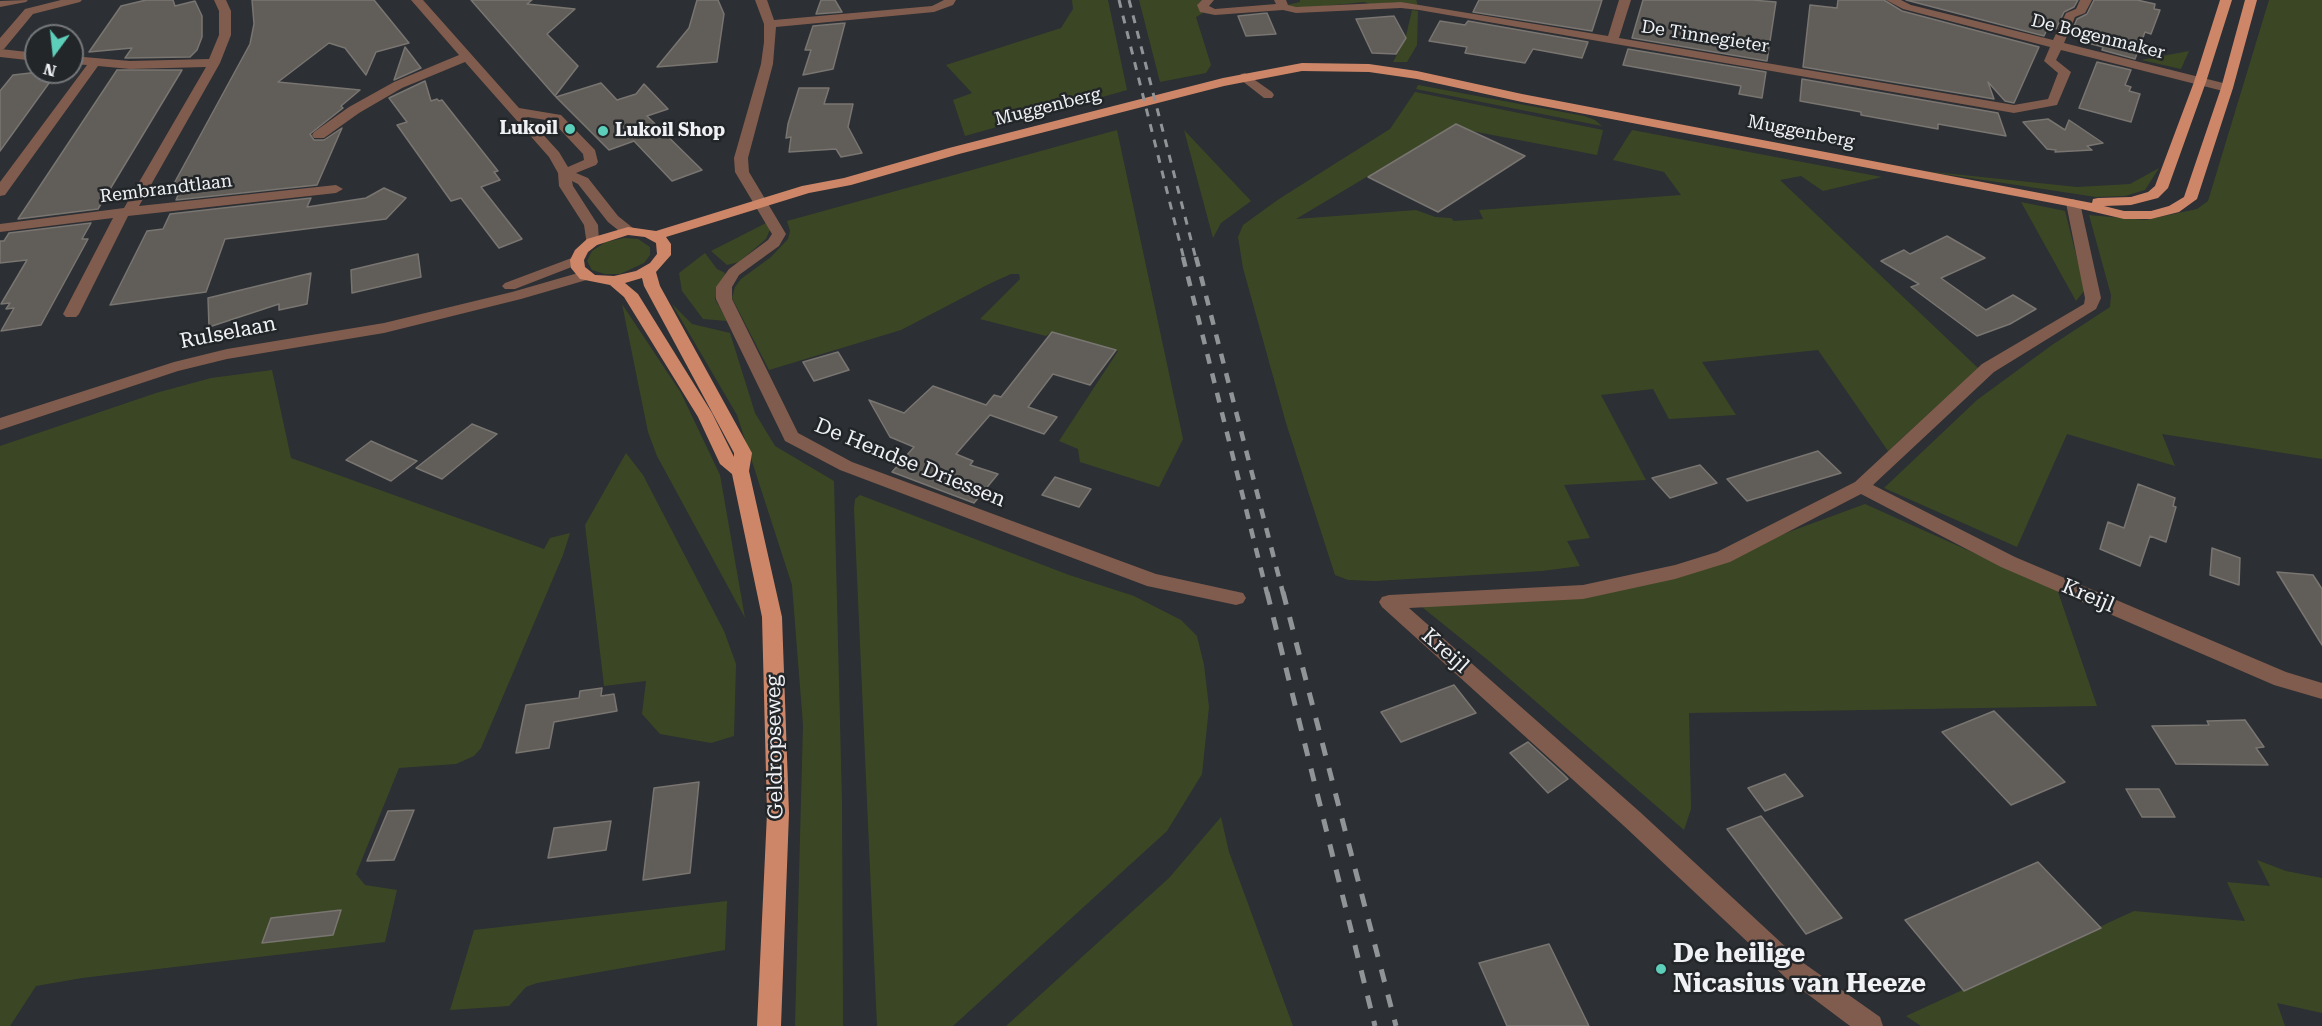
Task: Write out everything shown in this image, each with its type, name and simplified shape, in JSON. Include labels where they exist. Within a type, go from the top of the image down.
[{"type":"main road","name":"Muggenberg","points":[[2073,203],[2131,201],[2153,195],[2161,188],[2200,82],[2226,0]]},
{"type":"main road","name":"Muggenberg","points":[[656,236],[817,195],[846,182],[954,151],[1245,77],[1261,73],[1304,72],[1368,74],[1522,98],[2124,214],[2151,214],[2174,209],[2190,199],[2227,88],[2251,0]]},
{"type":"main road","name":"Muggenberg","points":[[665,250],[688,237],[764,207]]},
{"type":"main road","points":[[628,231],[656,236],[661,240],[665,250],[660,261],[648,271],[632,278],[602,281],[585,276],[578,268],[577,260],[582,250],[592,242],[628,231]]},
{"type":"main road","name":"Geldropseweg","points":[[648,271],[652,286],[743,453],[740,471],[772,617],[778,813],[769,1026]]},
{"type":"main road","name":"Geldropseweg","points":[[614,281],[630,294],[706,417],[726,460],[740,471]]},
{"type":"street","points":[[0,4],[22,0]]},
{"type":"street","points":[[0,46],[29,6],[76,0]]},
{"type":"street","points":[[72,314],[126,212],[214,63],[225,34],[225,11],[220,0]]},
{"type":"street","points":[[417,0],[517,111],[554,155],[565,172],[583,182],[613,219],[628,231]]},
{"type":"street","points":[[761,0],[770,24],[767,64],[741,158],[742,172],[764,207]]},
{"type":"street","points":[[770,24],[934,9],[949,3],[950,0]]},
{"type":"street","name":"De Tinnegieter","points":[[1208,0],[1203,5],[1204,10],[1215,12],[1282,4],[1296,10],[1401,4],[1612,41],[1734,59],[2014,109],[2053,102],[2064,72],[2050,61],[2057,45]]},
{"type":"street","points":[[1451,13],[1457,0]]},
{"type":"street","points":[[1612,41],[1625,0]]},
{"type":"street","name":"De Bogenmaker","points":[[1892,0],[1907,7],[2227,88]]},
{"type":"street","points":[[2057,45],[2070,15],[2081,11],[2086,0]]},
{"type":"street","points":[[0,53],[24,56]]},
{"type":"street","points":[[318,135],[354,110],[398,85],[468,56]]},
{"type":"street","points":[[84,61],[130,65],[214,63]]},
{"type":"street","points":[[0,192],[95,62]]},
{"type":"street","points":[[1245,77],[1268,95]]},
{"type":"street","points":[[517,111],[556,118],[590,153],[591,162],[565,172]]},
{"type":"street","points":[[565,172],[566,186],[591,225],[592,242]]},
{"type":"street","name":"Rembrandtlaan","points":[[0,228],[336,189]]},
{"type":"street","name":"Kreijl","points":[[1871,1026],[1794,970],[1623,811],[1389,602],[1583,592],[1675,572],[1724,557],[1861,486],[1988,368],[2091,306],[2093,298],[2073,203]]},
{"type":"street","name":"De Hendse Driessen","points":[[764,207],[780,234],[774,243],[734,272],[724,287],[724,299],[791,437],[846,466],[1154,581],[1236,598]]},
{"type":"street","name":"Rulselaan","points":[[471,306],[517,283],[577,260]]},
{"type":"street","name":"Rulselaan","points":[[0,424],[174,367],[227,354],[384,328],[516,296],[585,276]]},
{"type":"street","name":"Kreijl","points":[[1861,486],[2008,562],[2282,678],[2322,691]]},
{"type":"green space","points":[[1072,0],[1108,0],[1127,90],[965,136],[953,100],[972,93],[946,65],[1061,28],[1073,9]]},
{"type":"green space","points":[[1139,0],[1202,0],[1198,4],[1203,13],[1196,17],[1211,65],[1206,73],[1160,82]]},
{"type":"green space","points":[[1300,0],[1416,0],[1417,5],[1401,2],[1370,4],[1364,2],[1296,9],[1287,5],[1300,2]]},
{"type":"green space","points":[[2269,0],[2322,0],[2322,459],[2162,434],[2175,466],[2067,434],[2017,547],[1884,488],[1977,400],[2052,345],[2110,307],[2111,295],[2089,215],[2145,220],[2197,209],[2208,201]]},
{"type":"green space","points":[[1412,10],[1418,11],[1417,45],[1407,62],[1393,62],[1405,40]]},
{"type":"green space","points":[[2189,51],[2181,69],[2141,60]]},
{"type":"green space","points":[[1418,85],[1584,116],[1595,120],[1602,126],[1416,89]]},
{"type":"green space","points":[[1415,92],[1603,130],[1597,155],[1456,128],[1442,132],[1296,219],[1416,210],[1435,217],[1451,218],[1454,221],[1483,219],[1479,210],[1681,195],[1664,172],[1613,160],[1632,130],[1882,177],[1823,191],[1801,176],[1780,180],[1978,368],[1888,451],[1818,350],[1702,362],[1736,415],[1669,419],[1653,389],[1601,395],[1646,480],[1564,485],[1590,538],[1567,541],[1580,566],[1542,571],[1375,581],[1348,580],[1335,575],[1286,423],[1243,268],[1238,237],[1243,225],[1279,199],[1390,129]]},
{"type":"green space","points":[[1117,130],[1183,439],[1159,487],[1080,462],[1078,449],[1059,441],[1118,351],[1051,333],[1046,336],[980,319],[1020,279],[1019,274],[1011,274],[989,284],[901,330],[769,370],[732,298],[735,287],[741,279],[771,257],[788,239],[790,231],[787,221]]},
{"type":"green space","points":[[1184,130],[1251,201],[1221,223],[1213,238]]},
{"type":"green space","points":[[2159,168],[2145,190],[2125,196],[2096,197],[1924,171],[2077,187],[2130,184]]},
{"type":"green space","points":[[2021,202],[2065,211],[2085,290],[2076,301]]},
{"type":"green space","points":[[768,222],[771,227],[766,239],[739,262],[727,265],[711,251]]},
{"type":"green space","points":[[624,238],[638,239],[650,247],[650,255],[644,263],[620,274],[605,274],[592,270],[587,261],[592,251],[606,242]]},
{"type":"green space","points":[[705,253],[717,269],[725,273],[715,299],[727,321],[703,319],[682,291],[679,273]]},
{"type":"green space","points":[[622,304],[681,393],[720,475],[745,618],[657,456],[648,432]]},
{"type":"green space","points":[[672,304],[692,324],[730,333],[755,413],[775,446],[834,481],[842,803],[843,1026],[795,1026],[803,725],[792,585],[737,415]]},
{"type":"green space","points":[[272,370],[291,458],[544,549],[550,538],[570,533],[563,555],[481,748],[474,756],[456,764],[399,768],[356,874],[365,885],[397,890],[385,942],[82,978],[36,986],[10,1026],[0,1026],[0,446],[156,393],[211,378]]},
{"type":"green space","points":[[626,453],[643,475],[724,631],[736,664],[734,736],[711,743],[660,734],[642,714],[646,681],[604,686],[585,525]]},
{"type":"green space","points":[[860,495],[1069,575],[1134,596],[1181,620],[1197,636],[1204,665],[1209,707],[1202,774],[1167,831],[953,1026],[877,1026],[854,509],[855,499]]},
{"type":"green space","points":[[1865,504],[1994,562],[2056,586],[2097,706],[1689,713],[1691,809],[1684,830],[1489,661],[1417,603],[1653,582]]},
{"type":"green space","points":[[1221,817],[1229,852],[1293,1026],[1006,1026],[1169,878]]},
{"type":"green space","points":[[2257,860],[2286,871],[2322,878],[2322,1013],[2277,1003],[2285,1026],[1921,1026],[1906,1016],[2134,911],[2245,921],[2227,882],[2270,886]]},
{"type":"green space","points":[[727,901],[725,950],[537,983],[526,987],[509,1006],[450,1010],[474,930]]},
{"type":"building","points":[[146,0],[173,0],[175,6],[195,1],[202,16],[202,37],[197,50],[190,57],[125,58],[132,48],[89,52],[121,6]]},
{"type":"building","points":[[252,0],[374,0],[409,43],[376,52],[366,75],[345,48],[329,43],[278,82],[360,90],[341,106],[343,108],[310,134],[314,140],[324,140],[342,128],[317,185],[176,200],[181,188],[171,189],[250,44],[254,24]]},
{"type":"building","points":[[471,0],[532,0],[527,4],[575,9],[547,34],[578,66],[555,96]]},
{"type":"building","points":[[697,0],[718,0],[724,14],[717,62],[657,67],[689,28]]},
{"type":"building","points":[[821,0],[835,0],[842,12],[816,14]]},
{"type":"building","points":[[1479,0],[1602,0],[1592,31],[1473,12]]},
{"type":"building","points":[[1643,0],[1776,2],[1767,61],[1632,38]]},
{"type":"building","points":[[1838,0],[1884,0],[1902,11],[2039,47],[2014,103],[2005,101],[1988,82],[1994,99],[1803,67],[1810,5],[1837,8]]},
{"type":"building","points":[[1906,0],[2078,0],[2074,7],[2064,12],[2056,29],[2048,27],[2044,36]]},
{"type":"building","points":[[2094,0],[2137,0],[2155,4],[2154,9],[2160,10],[2151,34],[2145,32],[2135,59],[2102,50],[2103,47],[2088,43],[2090,39],[2071,33],[2077,19],[2087,14]]},
{"type":"building","points":[[1267,13],[1276,34],[1246,36],[1238,16]]},
{"type":"building","points":[[1394,16],[1406,38],[1396,54],[1372,53],[1356,19]]},
{"type":"building","points":[[1440,21],[1465,25],[1468,21],[1588,42],[1582,58],[1533,49],[1525,63],[1465,53],[1467,47],[1429,41]]},
{"type":"building","points":[[845,23],[833,69],[803,75],[811,50],[805,50],[813,26]]},
{"type":"building","points":[[405,47],[421,68],[394,80]]},
{"type":"building","points":[[1628,49],[1766,72],[1762,98],[1739,94],[1741,86],[1623,65]]},
{"type":"building","points":[[2097,62],[2131,70],[2125,85],[2131,87],[2129,91],[2140,94],[2131,122],[2079,108]]},
{"type":"building","points":[[117,70],[182,70],[98,209],[18,219]]},
{"type":"building","points":[[24,74],[24,84],[48,84],[0,151],[0,91],[13,75]]},
{"type":"building","points":[[1802,79],[1998,113],[2006,136],[1938,124],[1938,129],[1800,101]]},
{"type":"building","points":[[425,81],[431,101],[442,100],[498,171],[494,172],[500,180],[481,187],[522,239],[499,248],[461,198],[451,201],[397,125],[407,122],[389,98]]},
{"type":"building","points":[[601,83],[617,100],[636,94],[644,84],[668,109],[647,116],[702,170],[672,181],[634,141],[609,150],[556,97]]},
{"type":"building","points":[[799,88],[829,88],[824,104],[853,104],[848,127],[862,153],[841,157],[836,149],[789,152],[791,137],[786,138],[788,124]]},
{"type":"building","points":[[2048,119],[2065,130],[2069,120],[2103,143],[2087,146],[2092,150],[2055,152],[2056,150],[2047,149],[2023,122]]},
{"type":"building","points":[[1456,124],[1525,156],[1438,212],[1368,177]]},
{"type":"building","points":[[384,188],[406,198],[386,219],[225,239],[206,292],[110,305],[147,231],[163,229],[170,214],[311,198],[307,207],[366,198]]},
{"type":"building","points":[[91,223],[82,239],[88,239],[41,325],[1,331],[14,308],[6,309],[10,303],[1,304],[27,260],[0,263],[0,241],[4,241],[9,233]]},
{"type":"building","points":[[1947,236],[1985,258],[1941,278],[1986,310],[2013,295],[2036,309],[2010,324],[1977,336],[1911,287],[1919,284],[1881,261],[1904,250],[1910,254]]},
{"type":"building","points":[[418,254],[421,277],[352,293],[351,270]]},
{"type":"building","points":[[311,273],[307,304],[279,310],[279,304],[209,327],[208,298]]},
{"type":"building","points":[[1052,332],[1116,350],[1090,385],[1053,374],[1028,407],[1057,417],[1044,434],[990,415],[956,454],[973,461],[970,465],[998,474],[974,503],[892,472],[914,447],[890,437],[869,400],[904,413],[933,386],[986,405],[994,395],[1001,397]]},
{"type":"building","points":[[838,352],[849,370],[814,381],[803,362]]},
{"type":"building","points":[[472,424],[497,434],[442,479],[416,468]]},
{"type":"building","points":[[371,441],[417,461],[391,481],[346,460]]},
{"type":"building","points":[[1818,451],[1841,473],[1747,501],[1727,479]]},
{"type":"building","points":[[1700,465],[1717,483],[1670,498],[1652,478]]},
{"type":"building","points":[[1055,477],[1091,489],[1079,507],[1042,495]]},
{"type":"building","points":[[2138,484],[2175,498],[2173,506],[2176,507],[2166,542],[2150,536],[2140,566],[2100,549],[2108,522],[2124,528]]},
{"type":"building","points":[[2212,548],[2240,558],[2239,585],[2210,575]]},
{"type":"building","points":[[2277,572],[2313,575],[2322,589],[2322,645]]},
{"type":"building","points":[[1454,685],[1476,713],[1401,742],[1381,712]]},
{"type":"building","points":[[602,688],[601,696],[614,694],[617,711],[554,722],[549,748],[516,753],[526,705],[579,698],[580,691]]},
{"type":"building","points":[[1994,711],[2065,782],[2011,805],[1942,732]]},
{"type":"building","points":[[2245,720],[2264,747],[2256,748],[2268,765],[2176,764],[2152,726],[2209,725],[2207,721]]},
{"type":"building","points":[[1528,742],[1568,779],[1548,793],[1510,753]]},
{"type":"building","points":[[1785,774],[1803,796],[1765,811],[1748,788]]},
{"type":"building","points":[[699,782],[690,873],[643,880],[654,788]]},
{"type":"building","points":[[2126,789],[2159,789],[2175,817],[2142,817]]},
{"type":"building","points":[[414,810],[394,860],[367,861],[388,811]]},
{"type":"building","points":[[1761,816],[1842,918],[1806,934],[1727,829]]},
{"type":"building","points":[[611,821],[606,850],[548,858],[554,828]]},
{"type":"building","points":[[2038,862],[2101,928],[1964,991],[1905,920]]},
{"type":"building","points":[[341,910],[333,935],[262,943],[271,918]]},
{"type":"building","points":[[1549,944],[1589,1026],[1507,1026],[1479,963]]},
{"type":"railway","points":[[1119,0],[1184,259]]},
{"type":"railway","points":[[1129,0],[1196,259]]},
{"type":"railway","points":[[1183,257],[1267,593]]},
{"type":"railway","points":[[1196,257],[1283,593]]},
{"type":"railway","points":[[1267,592],[1375,1026]]},
{"type":"railway","points":[[1283,592],[1396,1026]]},
{"type":"place","name":"Lukoil","points":[[570,129]]},
{"type":"place","name":"Lukoil Shop","points":[[603,131]]},
{"type":"place","name":"De heilige Nicasius van Heeze","points":[[1661,969]]}]
